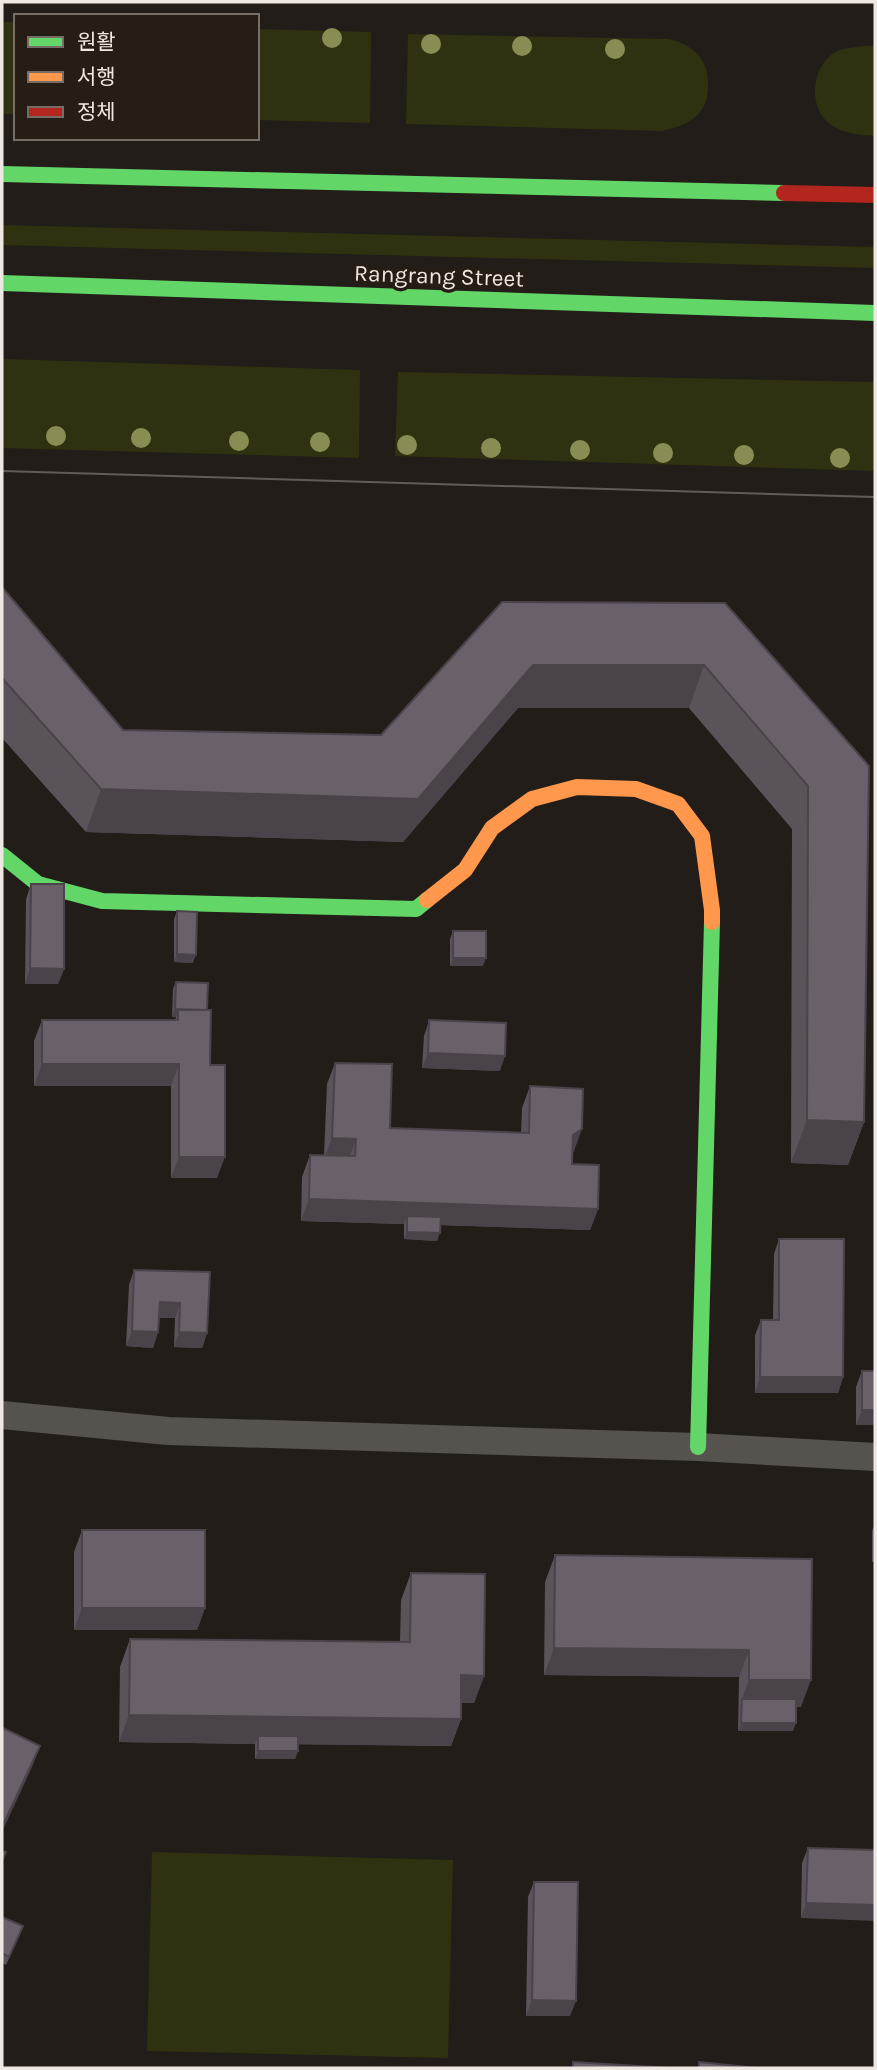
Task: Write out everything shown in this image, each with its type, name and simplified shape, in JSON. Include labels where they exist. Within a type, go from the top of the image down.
[{"type":"main road","points":[[2,174],[875,195]]},
{"type":"main road","name":"Rangrang Street","points":[[2,283],[875,313]]},
{"type":"main road","points":[[2,855],[38,884],[102,901],[416,909],[465,870],[492,828],[532,799],[577,787],[636,789],[677,804],[702,836],[712,910],[698,1447]]},
{"type":"street","points":[[2,1415],[168,1431],[698,1447],[875,1457]]},
{"type":"shaded area","points":[[2,22],[14,22],[14,114],[2,114]]},
{"type":"shaded area","points":[[259,29],[371,32],[370,123],[259,120]]},
{"type":"shaded area","points":[[408,34],[669,39],[698,54],[708,76],[707,98],[701,111],[693,119],[662,131],[406,124]]},
{"type":"shaded area","points":[[875,46],[875,136],[859,135],[833,126],[819,110],[816,99],[817,77],[828,58],[840,50]]},
{"type":"shaded area","points":[[2,225],[875,247],[875,268],[2,245]]},
{"type":"shaded area","points":[[2,359],[360,370],[359,458],[2,448]]},
{"type":"shaded area","points":[[398,372],[875,382],[875,471],[395,456]]},
{"type":"shaded area","points":[[152,1852],[453,1860],[448,2058],[147,2051]]},
{"type":"building","points":[[2,587],[123,730],[381,735],[502,602],[725,603],[869,766],[864,1122],[807,1120],[808,786],[704,665],[533,665],[418,799],[101,789],[2,678]]},
{"type":"building","points":[[31,884],[64,884],[64,969],[30,968]]},
{"type":"building","points":[[177,911],[197,912],[196,955],[177,954]]},
{"type":"building","points":[[453,931],[486,931],[486,958],[453,958]]},
{"type":"building","points":[[176,982],[208,983],[207,1010],[175,1009]]},
{"type":"building","points":[[178,1010],[211,1010],[210,1065],[225,1065],[225,1157],[179,1157],[179,1064],[42,1064],[42,1020],[178,1020]]},
{"type":"building","points":[[429,1020],[506,1023],[505,1056],[428,1053]]},
{"type":"building","points":[[335,1063],[392,1064],[390,1128],[529,1133],[530,1086],[583,1089],[582,1129],[573,1135],[572,1164],[599,1165],[598,1209],[309,1199],[310,1155],[355,1156],[356,1139],[332,1138]]},
{"type":"building","points":[[407,1216],[441,1217],[440,1233],[407,1232]]},
{"type":"building","points":[[779,1239],[844,1239],[843,1377],[760,1377],[761,1320],[779,1320]]},
{"type":"building","points":[[134,1270],[210,1272],[207,1333],[179,1332],[180,1303],[160,1302],[158,1332],[132,1331]]},
{"type":"building","points":[[862,1371],[875,1371],[875,1410],[862,1410]]},
{"type":"building","points":[[82,1530],[205,1530],[205,1608],[82,1608]]},
{"type":"building","points":[[555,1555],[812,1559],[811,1680],[749,1680],[749,1650],[554,1648]]},
{"type":"building","points":[[411,1573],[485,1574],[484,1676],[461,1675],[461,1719],[129,1715],[130,1639],[410,1642]]},
{"type":"building","points":[[742,1699],[796,1699],[796,1723],[741,1723]]},
{"type":"building","points":[[3,1728],[40,1746],[2,1827],[2,1731]]},
{"type":"building","points":[[258,1736],[298,1736],[298,1751],[258,1751]]},
{"type":"building","points":[[808,1848],[875,1850],[875,1905],[806,1903]]},
{"type":"building","points":[[534,1882],[578,1882],[576,2001],[532,2000]]},
{"type":"building","points":[[2,1917],[23,1926],[9,1957],[2,1953]]},
{"type":"building","points":[[573,2062],[672,2068],[573,2068]]},
{"type":"building","points":[[699,2062],[758,2068],[699,2068]]},
{"type":"tram line","points":[[867,2],[875,2]]},
{"type":"tram line","points":[[2,471],[875,497]]},
{"type":"traffic: fast","points":[[2,174],[784,193]]},
{"type":"traffic: fast","points":[[2,283],[875,313]]},
{"type":"traffic: fast","points":[[2,855],[38,884],[102,901],[416,909],[427,900]]},
{"type":"traffic: fast","points":[[698,1447],[712,922]]},
{"type":"traffic: slow","points":[[427,900],[465,870],[492,828],[532,799],[577,787],[636,789],[678,804],[702,836],[712,922]]},
{"type":"traffic: jam","points":[[784,193],[875,195]]}]
